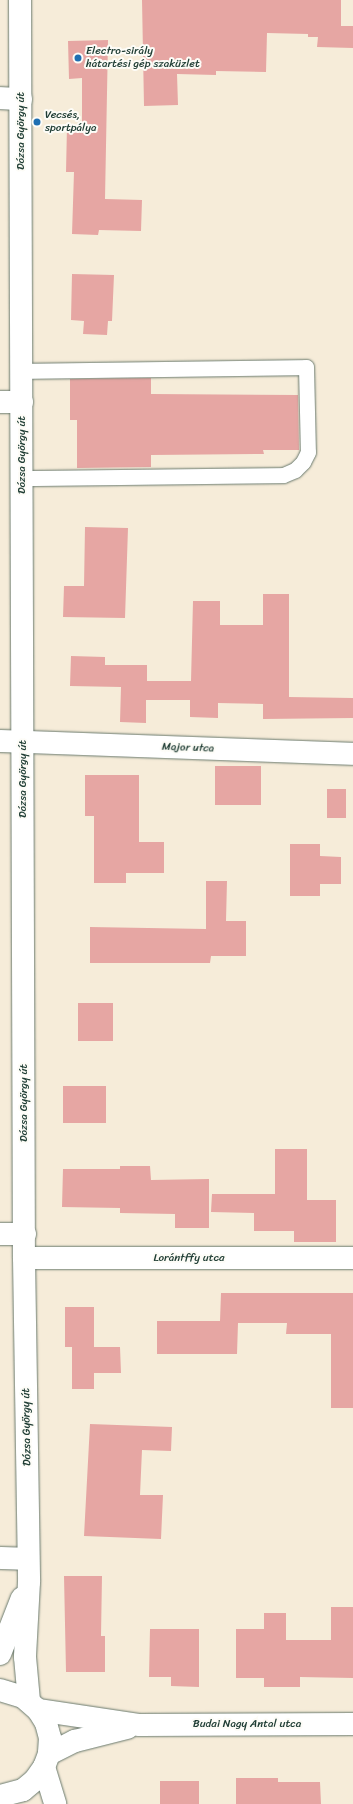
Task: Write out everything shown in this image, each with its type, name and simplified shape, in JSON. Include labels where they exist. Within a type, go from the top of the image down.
[{"type":"main road","name":"Dózsa György út","points":[[20,0],[10,98],[22,371],[24,1258],[28,1559],[25,1657],[34,1706]]},
{"type":"main road","points":[[0,402],[22,402]]},
{"type":"main road","name":"Major utca","points":[[0,741],[353,754]]},
{"type":"main road","points":[[0,1234],[25,1234]]},
{"type":"main road","name":"Lorántffy utca","points":[[24,1258],[353,1258]]},
{"type":"main road","points":[[0,1558],[28,1559]]},
{"type":"main road","name":"Dózsa György út","points":[[0,1654],[28,1582]]},
{"type":"main road","name":"Budai Nagy Antal utca","points":[[0,1690],[23,1697],[34,1706],[140,1725],[353,1724]]},
{"type":"main road","points":[[7,1799],[35,1780],[46,1761],[50,1738],[46,1723],[34,1706]]},
{"type":"main road","name":"Budai Nagy Antal utca","points":[[46,1761],[75,1741],[140,1725]]},
{"type":"main road","points":[[46,1761],[55,1804]]},
{"type":"lane","points":[[22,371],[306,367],[308,452],[303,462],[295,470],[283,475],[22,478]]},
{"type":"building","points":[[142,0],[341,0],[341,26],[353,26],[353,48],[317,47],[318,37],[308,37],[308,34],[267,33],[266,72],[216,71],[216,75],[177,74],[178,105],[144,106]]},
{"type":"building","points":[[108,40],[105,199],[142,200],[141,231],[99,230],[98,235],[72,234],[74,172],[66,172],[67,126],[82,126],[82,78],[69,79],[68,41]]},
{"type":"building","points":[[72,274],[114,275],[112,321],[108,321],[107,335],[83,334],[84,321],[71,320]]},
{"type":"building","points":[[151,378],[151,394],[298,395],[299,450],[263,450],[264,454],[151,455],[151,467],[77,468],[77,420],[70,420],[70,379]]},
{"type":"building","points":[[85,527],[128,528],[125,618],[63,617],[64,586],[84,586]]},
{"type":"building","points":[[263,594],[289,594],[289,697],[353,698],[353,718],[263,719],[263,704],[218,703],[218,718],[190,717],[190,700],[146,700],[146,723],[120,722],[121,687],[70,686],[71,656],[105,657],[105,665],[147,665],[147,681],[191,681],[193,601],[220,601],[220,625],[263,625]]},
{"type":"building","points":[[215,766],[261,766],[261,805],[215,805]]},
{"type":"building","points":[[85,775],[139,775],[139,842],[164,842],[164,873],[126,873],[126,883],[94,883],[94,816],[85,816]]},
{"type":"building","points":[[327,789],[346,789],[346,818],[327,818]]},
{"type":"building","points":[[290,844],[320,844],[320,856],[341,857],[341,884],[320,884],[320,896],[290,896]]},
{"type":"building","points":[[206,881],[227,881],[226,921],[246,921],[246,956],[211,956],[210,963],[90,963],[90,927],[206,929]]},
{"type":"building","points":[[78,1003],[113,1003],[113,1041],[78,1041]]},
{"type":"building","points":[[63,1086],[106,1086],[106,1123],[63,1123]]},
{"type":"building","points":[[275,1149],[307,1149],[307,1200],[336,1200],[336,1242],[294,1242],[294,1231],[254,1231],[254,1213],[211,1212],[212,1194],[275,1194]]},
{"type":"building","points":[[120,1166],[150,1166],[151,1180],[209,1179],[209,1228],[175,1228],[175,1214],[120,1213],[120,1208],[62,1207],[63,1169],[120,1169]]},
{"type":"building","points":[[221,1293],[353,1293],[353,1408],[331,1408],[331,1334],[286,1334],[287,1323],[238,1323],[237,1354],[157,1354],[157,1321],[220,1321]]},
{"type":"building","points":[[65,1307],[94,1307],[94,1347],[120,1347],[121,1373],[94,1373],[94,1389],[72,1389],[72,1347],[65,1347]]},
{"type":"building","points":[[90,1424],[172,1427],[171,1451],[142,1450],[140,1495],[163,1495],[161,1539],[84,1536]]},
{"type":"building","points":[[64,1576],[102,1576],[101,1636],[105,1636],[105,1672],[66,1672]]},
{"type":"building","points":[[331,1607],[353,1607],[353,1678],[300,1677],[300,1687],[264,1687],[264,1678],[236,1678],[236,1629],[264,1629],[264,1613],[286,1613],[286,1640],[331,1640]]},
{"type":"building","points":[[150,1629],[199,1629],[199,1687],[171,1686],[171,1677],[149,1677]]},
{"type":"building","points":[[236,1778],[278,1778],[278,1782],[320,1782],[321,1804],[236,1804]]},
{"type":"building","points":[[160,1781],[199,1781],[199,1804],[160,1804]]},
{"type":"place","name":"Electro-sirály hátartési gép szaküzlet","points":[[78,58]]},
{"type":"place","name":"Vecsés, sportpálya","points":[[37,122]]}]
